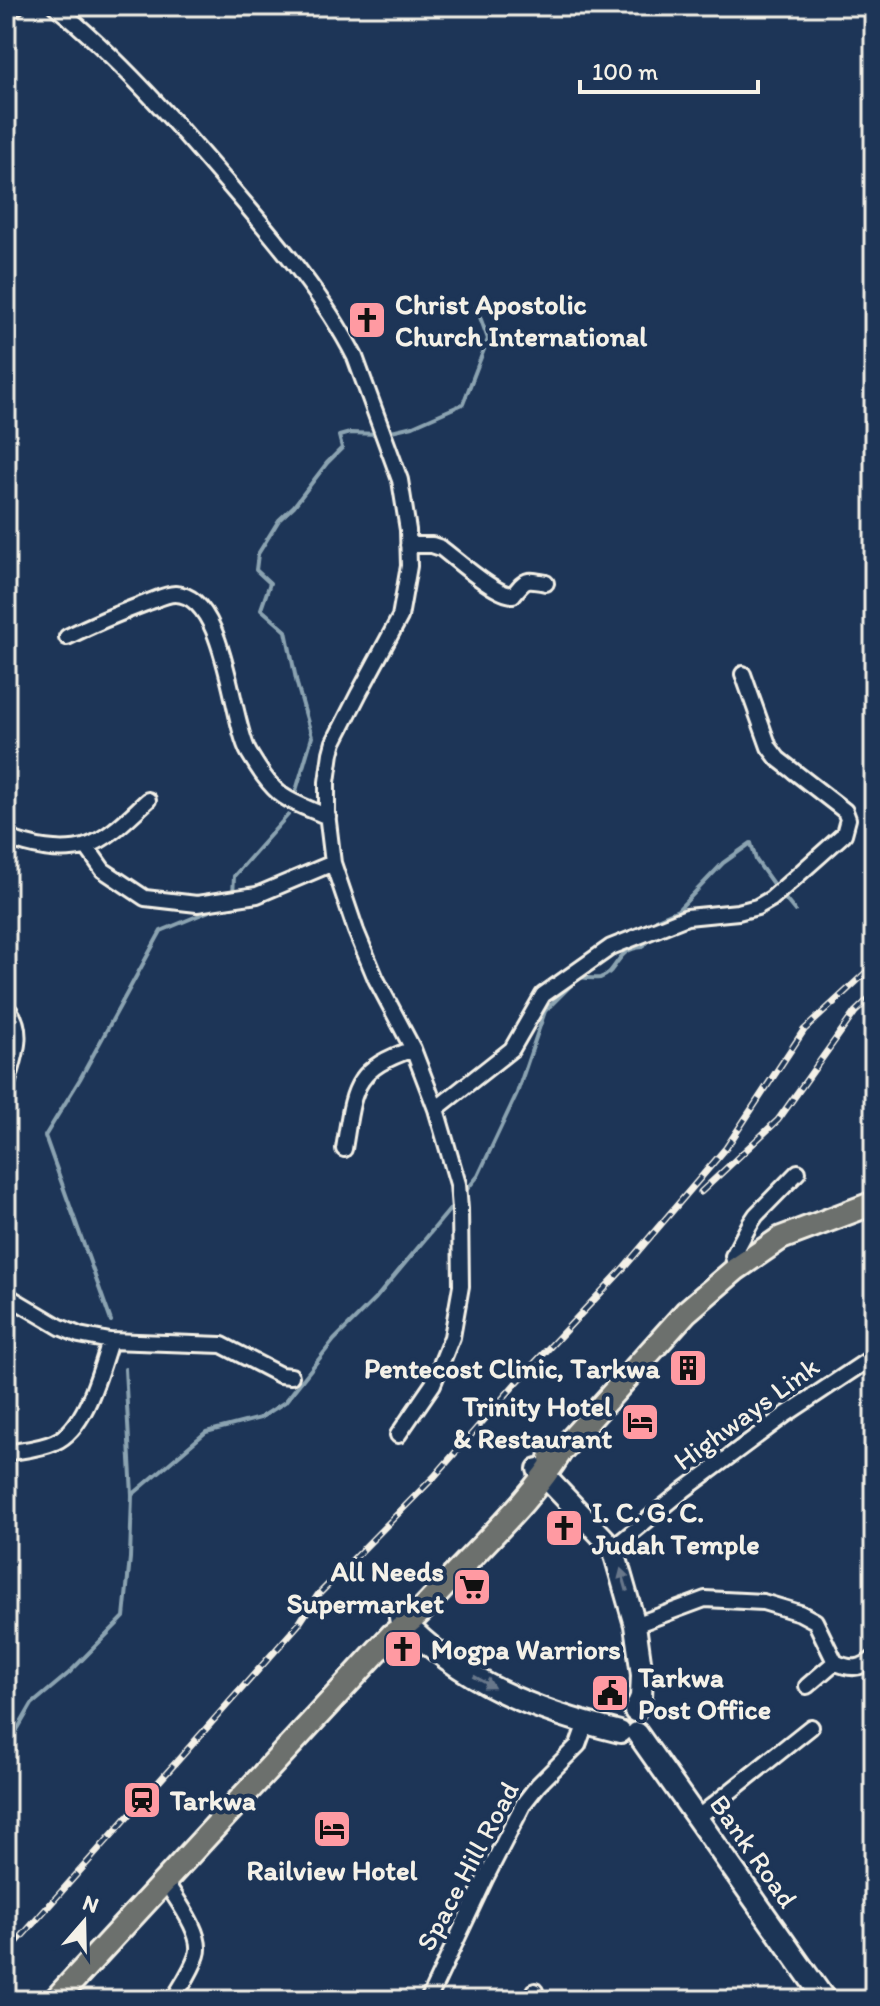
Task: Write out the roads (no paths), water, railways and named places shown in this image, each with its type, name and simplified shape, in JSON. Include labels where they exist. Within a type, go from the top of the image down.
[{"type":"main road","points":[[55,2000],[686,1312],[736,1269],[781,1238],[874,1203]]},
{"type":"street","points":[[6,14],[17,6]]},
{"type":"street","points":[[55,6],[115,61],[174,122],[274,237],[347,341],[400,480],[409,566],[400,617],[334,742],[327,782],[333,863],[376,979],[413,1049],[436,1109],[458,1184],[461,1286],[452,1337],[433,1384],[398,1435]]},
{"type":"street","points":[[408,545],[441,548],[494,589],[509,596],[524,581],[546,583]]},
{"type":"street","points":[[67,637],[105,619],[174,594],[192,600],[205,616],[224,657],[248,751],[279,793],[328,817]]},
{"type":"street","points":[[436,1109],[512,1049],[543,995],[611,947],[687,917],[757,907],[771,899],[844,834],[848,819],[845,811],[778,759],[769,747],[743,674]]},
{"type":"street","points":[[6,837],[37,847],[65,849],[86,846],[117,827],[148,800]]},
{"type":"street","points":[[86,846],[103,870],[145,898],[197,904],[257,895],[333,863]]},
{"type":"street","points":[[6,1007],[14,1015],[18,1035],[6,1088]]},
{"type":"street","points":[[344,1149],[352,1097],[357,1087],[375,1066],[387,1058],[413,1049]]},
{"type":"street","points":[[736,1269],[733,1256],[750,1224],[798,1172]]},
{"type":"street","points":[[6,1295],[79,1335],[110,1341],[222,1345],[280,1375],[291,1376]]},
{"type":"street","points":[[6,1453],[57,1442],[71,1429],[87,1405],[110,1341]]},
{"type":"street","name":"Highways Link","points":[[613,1548],[785,1415],[874,1356]]},
{"type":"street","points":[[542,1472],[613,1548],[635,1625],[642,1675],[641,1697],[635,1711],[626,1710],[618,1715],[616,1724],[628,1732]]},
{"type":"street","points":[[635,1625],[705,1599],[763,1602],[815,1621],[835,1662],[852,1668],[865,1666],[874,1658]]},
{"type":"street","points":[[399,1626],[477,1679],[527,1704],[586,1723],[628,1732]]},
{"type":"street","points":[[807,1686],[835,1662]]},
{"type":"street","name":"Space Hill Road","points":[[428,2000],[524,1803],[578,1745],[586,1723]]},
{"type":"street","points":[[697,1818],[811,1727]]},
{"type":"street","name":"Bank Road","points":[[628,1732],[697,1818],[825,2000]]},
{"type":"street","points":[[165,1881],[199,1942],[198,1954],[173,2000]]},
{"type":"waterway","points":[[387,432],[413,426],[463,404],[488,339],[476,306]]},
{"type":"waterway","points":[[295,794],[312,737],[286,631],[261,609],[270,583],[256,570],[258,554],[279,520],[342,448],[339,436],[350,433],[379,434]]},
{"type":"waterway","points":[[233,896],[234,876],[288,815]]},
{"type":"waterway","points":[[655,924],[657,919],[678,910],[723,863],[751,843],[756,860],[776,888]]},
{"type":"waterway","points":[[782,895],[795,911]]},
{"type":"waterway","points":[[111,1321],[45,1136],[161,931],[219,907]]},
{"type":"waterway","points":[[464,1193],[478,1176],[517,1093],[545,1011],[579,977],[600,978],[606,975],[627,951],[643,947],[650,936]]},
{"type":"waterway","points":[[132,1495],[206,1432],[260,1418],[285,1402],[334,1340],[376,1298],[456,1202]]},
{"type":"waterway","points":[[6,1749],[32,1704],[69,1673],[124,1617],[132,1495],[125,1369]]},
{"type":"railway","points":[[6,1954],[298,1625],[318,1595],[434,1477],[621,1271],[726,1148],[804,1030],[874,965]]},
{"type":"railway","points":[[701,1192],[778,1120],[855,1012],[874,994]]},
{"type":"place","name":"Christ Apostolic Church International","points":[[367,320]]},
{"type":"place","name":"Pentecost Clinic, Tarkwa","points":[[688,1368]]},
{"type":"place","name":"Trinity Hotel & Restaurant","points":[[640,1422]]},
{"type":"place","name":"I. C. G. C. Judah Temple","points":[[564,1528]]},
{"type":"place","name":"All Needs Supermarket","points":[[472,1587]]},
{"type":"place","name":"Mogpa Warriors","points":[[403,1649]]},
{"type":"place","name":"Tarkwa Post Office","points":[[610,1693]]},
{"type":"place","name":"Tarkwa","points":[[142,1800]]},
{"type":"place","name":"Railview Hotel","points":[[332,1829]]}]
